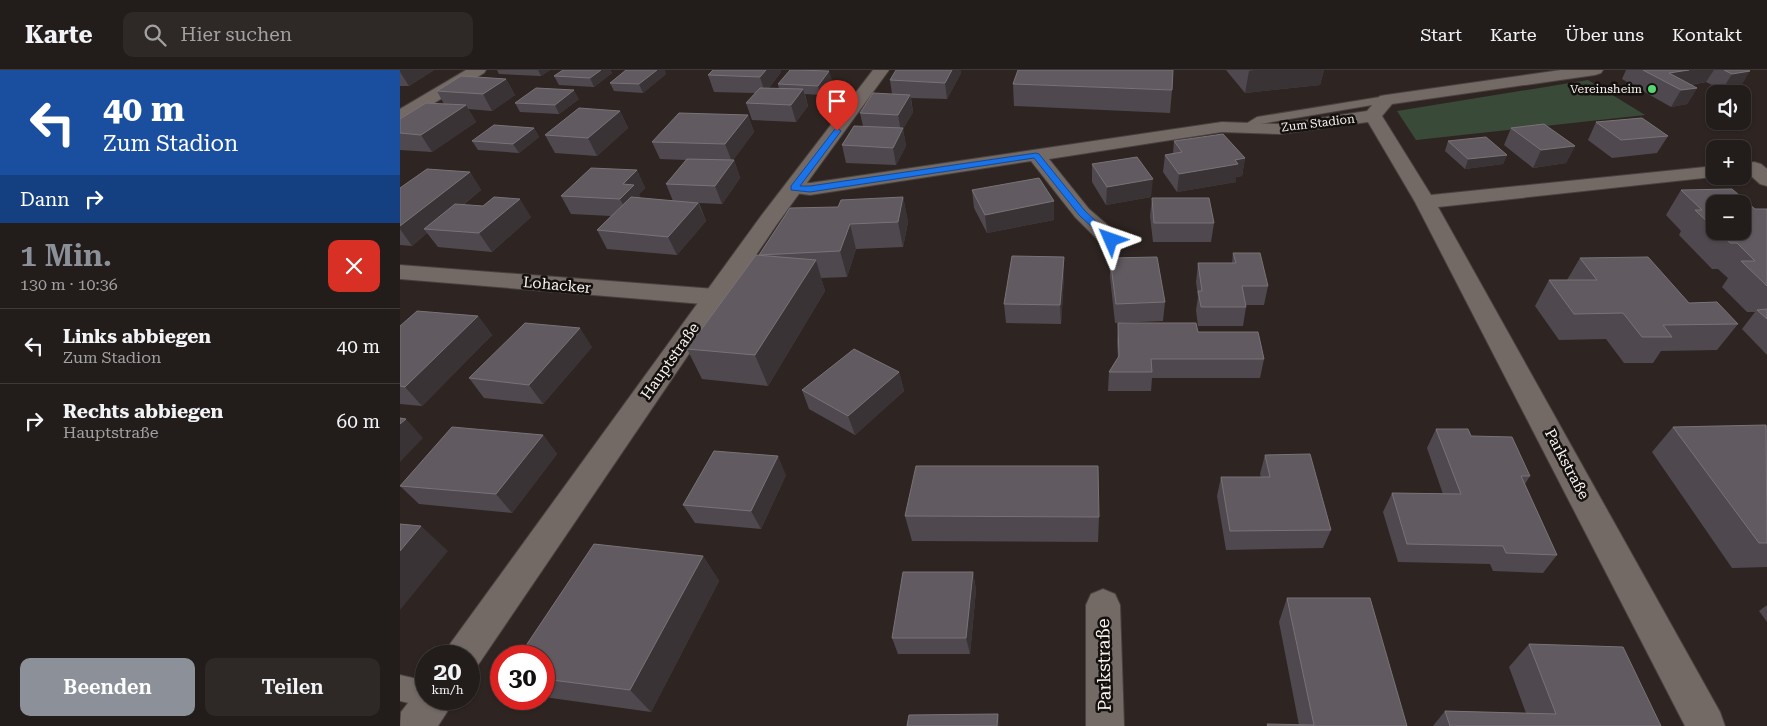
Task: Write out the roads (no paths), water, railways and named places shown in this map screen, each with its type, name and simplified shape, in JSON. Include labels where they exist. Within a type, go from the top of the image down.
[{"type":"street","points":[[400,116],[478,70]]},
{"type":"street","name":"Hauptstraße","points":[[472,645],[715,297],[881,70]]},
{"type":"street","name":"Zum Stadion","points":[[794,188],[810,189],[1222,127],[1280,128],[1379,108],[1593,70]]},
{"type":"street","name":"Parkstraße","points":[[1379,108],[1425,202],[1706,726]]},
{"type":"street","points":[[1036,155],[1082,213],[1111,240]]},
{"type":"street","points":[[1425,202],[1706,173]]},
{"type":"street","name":"Lohacker","points":[[400,272],[715,297]]},
{"type":"street","name":"Parkstraße","points":[[1103,605],[1105,726]]},
{"type":"street","points":[[415,726],[426,710]]},
{"type":"lane","points":[[400,688],[415,691]]},
{"type":"place","name":"Vereinsheim","points":[[1652,89]]}]
